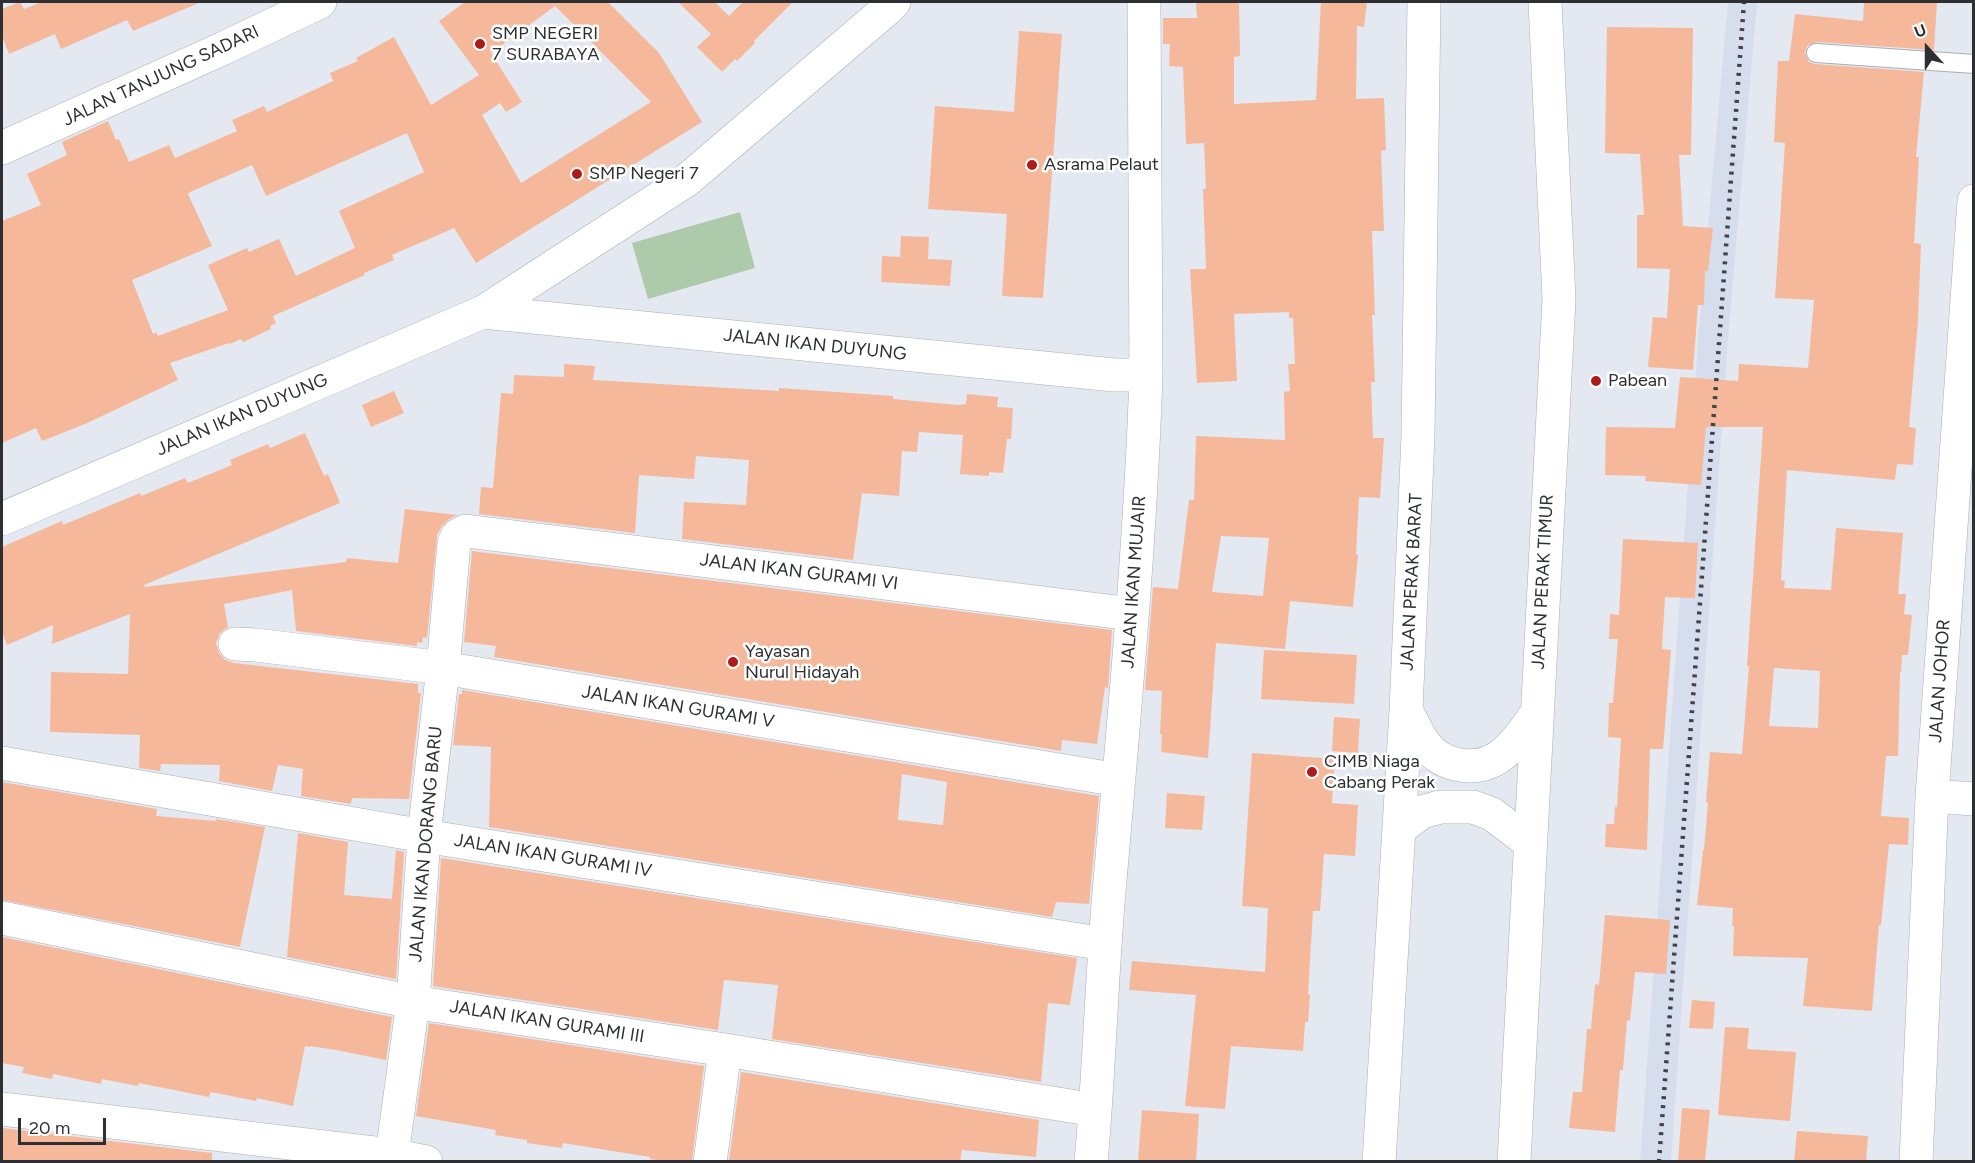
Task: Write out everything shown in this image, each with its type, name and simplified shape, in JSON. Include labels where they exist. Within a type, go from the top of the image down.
[{"type":"main road","name":"JALAN TANJUNG SADARI","points":[[2,148],[320,2]]},
{"type":"main road","name":"JALAN IKAN DUYUNG","points":[[2,519],[483,312],[687,180],[894,2]]},
{"type":"main road","name":"JALAN IKAN MUJAIR","points":[[1091,1161],[1105,944],[1132,614],[1146,375],[1144,2]]},
{"type":"main road","name":"JALAN PERAK BARAT","points":[[1379,1161],[1406,710],[1418,436],[1424,2]]},
{"type":"main road","name":"JALAN PERAK TIMUR","points":[[1514,1161],[1558,299],[1545,2]]},
{"type":"main road","name":"JALAN JOHOR","points":[[1916,1161],[1932,796],[1974,201]]},
{"type":"main road","name":"JALAN IKAN DUYUNG","points":[[483,312],[1114,375],[1146,375]]},
{"type":"main road","name":"JALAN IKAN GURAMI VI","points":[[466,531],[1132,614]]},
{"type":"main road","name":"JALAN IKAN DORANG BARU","points":[[391,1158],[413,1002],[424,836],[454,543],[458,535],[466,531]]},
{"type":"main road","name":"JALAN IKAN GURAMI V","points":[[235,644],[443,668],[1119,780]]},
{"type":"main road","points":[[1406,710],[1424,743],[1435,755],[1450,763],[1469,767],[1489,763],[1509,750],[1536,714]]},
{"type":"main road","name":"JALAN IKAN GURAMI IV","points":[[2,763],[424,836],[1105,944]]},
{"type":"main road","points":[[1932,796],[1974,800]]},
{"type":"main road","points":[[1399,829],[1422,812],[1440,807],[1473,807],[1492,814],[1530,843]]},
{"type":"main road","name":"JALAN IKAN GURAMI III","points":[[2,918],[413,1002],[1095,1110]]},
{"type":"main road","points":[[710,1161],[725,1050]]},
{"type":"main road","points":[[2,1109],[426,1161]]},
{"type":"lane","points":[[1816,53],[1974,64]]},
{"type":"shaded area","points":[[1728,2],[1757,2],[1728,339],[1671,1161],[1640,1162],[1699,328]]},
{"type":"green space","points":[[740,212],[755,268],[648,299],[632,243]]},
{"type":"building","points":[[20,2],[24,9],[42,2],[201,2],[133,31],[127,20],[61,49],[55,34],[9,54],[2,36],[2,9]]},
{"type":"building","points":[[465,2],[608,2],[659,53],[702,122],[476,263],[454,228],[392,255],[394,260],[364,273],[365,275],[273,316],[276,323],[270,326],[271,329],[243,342],[241,339],[170,363],[178,380],[85,424],[42,441],[36,428],[2,443],[2,221],[41,205],[27,174],[67,155],[62,142],[108,121],[129,162],[169,145],[175,158],[237,131],[232,120],[264,106],[267,112],[333,81],[330,73],[358,61],[356,58],[394,37],[431,105],[479,75],[439,21]],"holes":[[[555,6],[651,102],[521,183],[482,115],[500,103],[506,112],[522,102],[491,53]],[[407,133],[424,172],[339,211],[355,248],[296,276],[279,239],[249,252],[247,248],[208,265],[228,310],[158,336],[156,332],[153,334],[132,280],[212,246],[188,194],[190,192],[252,165],[266,196]]]},
{"type":"building","points":[[678,2],[715,2],[729,16],[743,2],[793,2],[737,61],[735,59],[722,72],[697,47],[711,34]]},
{"type":"building","points":[[1196,2],[1239,2],[1240,56],[1234,57],[1234,104],[1316,100],[1321,2],[1367,2],[1364,27],[1357,26],[1356,99],[1384,98],[1386,150],[1381,151],[1384,231],[1372,231],[1375,315],[1372,315],[1375,382],[1371,382],[1373,438],[1384,438],[1380,498],[1359,497],[1356,554],[1358,555],[1353,607],[1290,601],[1285,649],[1216,643],[1208,758],[1161,752],[1162,691],[1145,690],[1153,587],[1178,589],[1189,500],[1194,500],[1196,436],[1285,440],[1284,392],[1290,391],[1288,364],[1295,364],[1293,318],[1289,318],[1289,312],[1234,314],[1237,381],[1197,383],[1190,269],[1206,269],[1204,143],[1186,144],[1183,67],[1169,66],[1170,44],[1163,44],[1163,18],[1197,18]],"holes":[[[1221,536],[1269,538],[1263,596],[1212,592]]]},
{"type":"building","points":[[1864,2],[1937,2],[1934,50],[1817,42],[1807,46],[1805,53],[1809,62],[1815,64],[1924,72],[1916,157],[1919,157],[1914,243],[1921,244],[1918,320],[1909,427],[1916,428],[1913,465],[1897,464],[1895,480],[1787,470],[1781,580],[1785,581],[1784,588],[1831,590],[1836,528],[1903,533],[1898,594],[1906,594],[1904,614],[1912,615],[1908,655],[1902,655],[1900,672],[1898,756],[1886,756],[1881,816],[1909,818],[1908,845],[1889,844],[1872,1011],[1803,1006],[1808,958],[1733,956],[1733,908],[1697,905],[1708,803],[1706,802],[1710,752],[1742,754],[1763,427],[1706,427],[1701,485],[1645,481],[1646,476],[1605,475],[1606,427],[1675,428],[1680,377],[1738,381],[1739,364],[1808,368],[1814,300],[1775,298],[1785,143],[1774,142],[1778,61],[1789,61],[1795,14],[1863,21]],"holes":[[[1774,668],[1820,671],[1818,728],[1769,726]]]},
{"type":"building","points":[[1607,27],[1693,28],[1691,155],[1679,155],[1683,226],[1713,228],[1708,271],[1705,271],[1704,305],[1698,305],[1693,370],[1648,367],[1653,317],[1667,318],[1670,269],[1637,268],[1637,215],[1644,215],[1640,154],[1605,153]]},
{"type":"building","points":[[1019,31],[1062,34],[1043,298],[1002,296],[1007,214],[928,209],[935,106],[1014,112]]},
{"type":"building","points":[[901,236],[929,237],[928,259],[952,260],[950,286],[881,282],[882,256],[900,257]]},
{"type":"building","points":[[564,364],[595,366],[593,380],[779,391],[779,388],[893,396],[893,399],[958,405],[966,404],[967,394],[998,397],[997,407],[1013,408],[1011,439],[1007,439],[1003,473],[989,472],[989,476],[960,474],[963,435],[919,432],[917,452],[902,451],[899,496],[862,493],[853,560],[682,539],[684,502],[746,505],[749,460],[696,456],[694,479],[639,475],[635,533],[479,514],[481,487],[493,488],[501,393],[513,394],[514,375],[564,377]]},
{"type":"building","points":[[394,391],[404,413],[371,427],[362,405]]},
{"type":"building","points":[[305,433],[324,476],[328,474],[340,503],[144,585],[145,587],[346,562],[347,558],[398,563],[405,509],[457,515],[442,526],[437,535],[427,638],[423,637],[422,643],[417,642],[417,646],[296,631],[292,590],[224,604],[228,627],[220,633],[216,643],[219,653],[225,660],[234,663],[418,684],[418,693],[421,693],[409,799],[352,798],[351,804],[301,796],[303,769],[278,765],[272,791],[219,781],[220,765],[161,764],[160,771],[139,768],[140,735],[50,732],[51,672],[128,674],[130,614],[52,644],[53,625],[7,645],[2,632],[2,547],[62,521],[63,525],[140,493],[141,496],[185,478],[188,483],[232,465],[230,460],[268,444],[270,448]]},
{"type":"building","points":[[1623,539],[1698,543],[1695,598],[1665,597],[1662,649],[1671,650],[1663,749],[1650,749],[1647,850],[1605,847],[1606,824],[1614,824],[1615,807],[1617,807],[1621,738],[1608,737],[1609,703],[1613,703],[1618,639],[1609,639],[1610,614],[1619,615]]},
{"type":"building","points":[[472,551],[1112,630],[1108,688],[1105,687],[1097,744],[1062,740],[1061,751],[494,657],[496,646],[464,642]]},
{"type":"building","points":[[1264,650],[1357,655],[1354,704],[1261,699]]},
{"type":"building","points":[[462,690],[1099,796],[1089,904],[1056,902],[1052,917],[489,827],[491,747],[453,745],[459,694],[462,694]],"holes":[[[902,774],[947,782],[943,825],[898,820]]]},
{"type":"building","points":[[1334,717],[1360,719],[1358,753],[1332,751]]},
{"type":"building","points":[[1252,753],[1335,759],[1332,803],[1358,805],[1355,856],[1324,854],[1320,911],[1313,911],[1308,994],[1310,995],[1303,1051],[1231,1046],[1225,1109],[1185,1106],[1196,995],[1129,990],[1132,961],[1265,972],[1268,908],[1242,906]]},
{"type":"building","points":[[2,782],[157,809],[156,816],[216,821],[216,819],[265,827],[240,947],[2,900]]},
{"type":"building","points":[[1167,793],[1205,796],[1202,830],[1165,828]]},
{"type":"building","points":[[298,833],[348,842],[344,895],[392,899],[396,850],[404,852],[396,979],[287,957]]},
{"type":"building","points":[[441,858],[1077,958],[1070,1005],[1048,1003],[1041,1082],[772,1039],[778,985],[724,980],[718,1030],[433,986]]},
{"type":"building","points":[[1605,915],[1670,920],[1666,974],[1635,972],[1630,1021],[1627,1020],[1623,1070],[1620,1070],[1615,1132],[1569,1128],[1573,1092],[1582,1092],[1587,1029],[1591,1029],[1595,984],[1599,985]]},
{"type":"building","points":[[2,937],[392,1017],[386,1060],[305,1046],[293,1106],[257,1098],[256,1101],[211,1092],[209,1097],[139,1083],[138,1086],[102,1079],[101,1084],[53,1074],[52,1079],[22,1073],[24,1067],[2,1063]]},
{"type":"building","points":[[1692,1000],[1715,1002],[1713,1029],[1689,1028]]},
{"type":"building","points":[[429,1023],[704,1066],[692,1161],[664,1161],[563,1143],[562,1148],[527,1143],[527,1140],[495,1135],[496,1130],[416,1116]]},
{"type":"building","points":[[1725,1027],[1749,1028],[1747,1049],[1796,1052],[1790,1121],[1718,1115]]},
{"type":"building","points":[[741,1072],[1039,1120],[1036,1157],[962,1150],[960,1161],[729,1161]]},
{"type":"building","points":[[1682,1108],[1710,1110],[1705,1161],[1678,1161]]},
{"type":"building","points":[[1142,1110],[1199,1114],[1196,1161],[1138,1161]]},
{"type":"building","points":[[2,1128],[212,1153],[212,1161],[2,1161]]},
{"type":"building","points":[[1797,1131],[1868,1136],[1866,1161],[1794,1161]]},
{"type":"railway","points":[[1659,1162],[1744,2]]},
{"type":"place","name":"SMP NEGERI 7 SURABAYA","points":[[480,44]]},
{"type":"place","name":"Asrama Pelaut","points":[[1032,165]]},
{"type":"place","name":"SMP Negeri 7","points":[[577,174]]},
{"type":"place","name":"Pabean","points":[[1596,381]]},
{"type":"place","name":"Yayasan Nurul Hidayah","points":[[733,662]]},
{"type":"place","name":"CIMB Niaga Cabang Perak","points":[[1312,772]]}]
